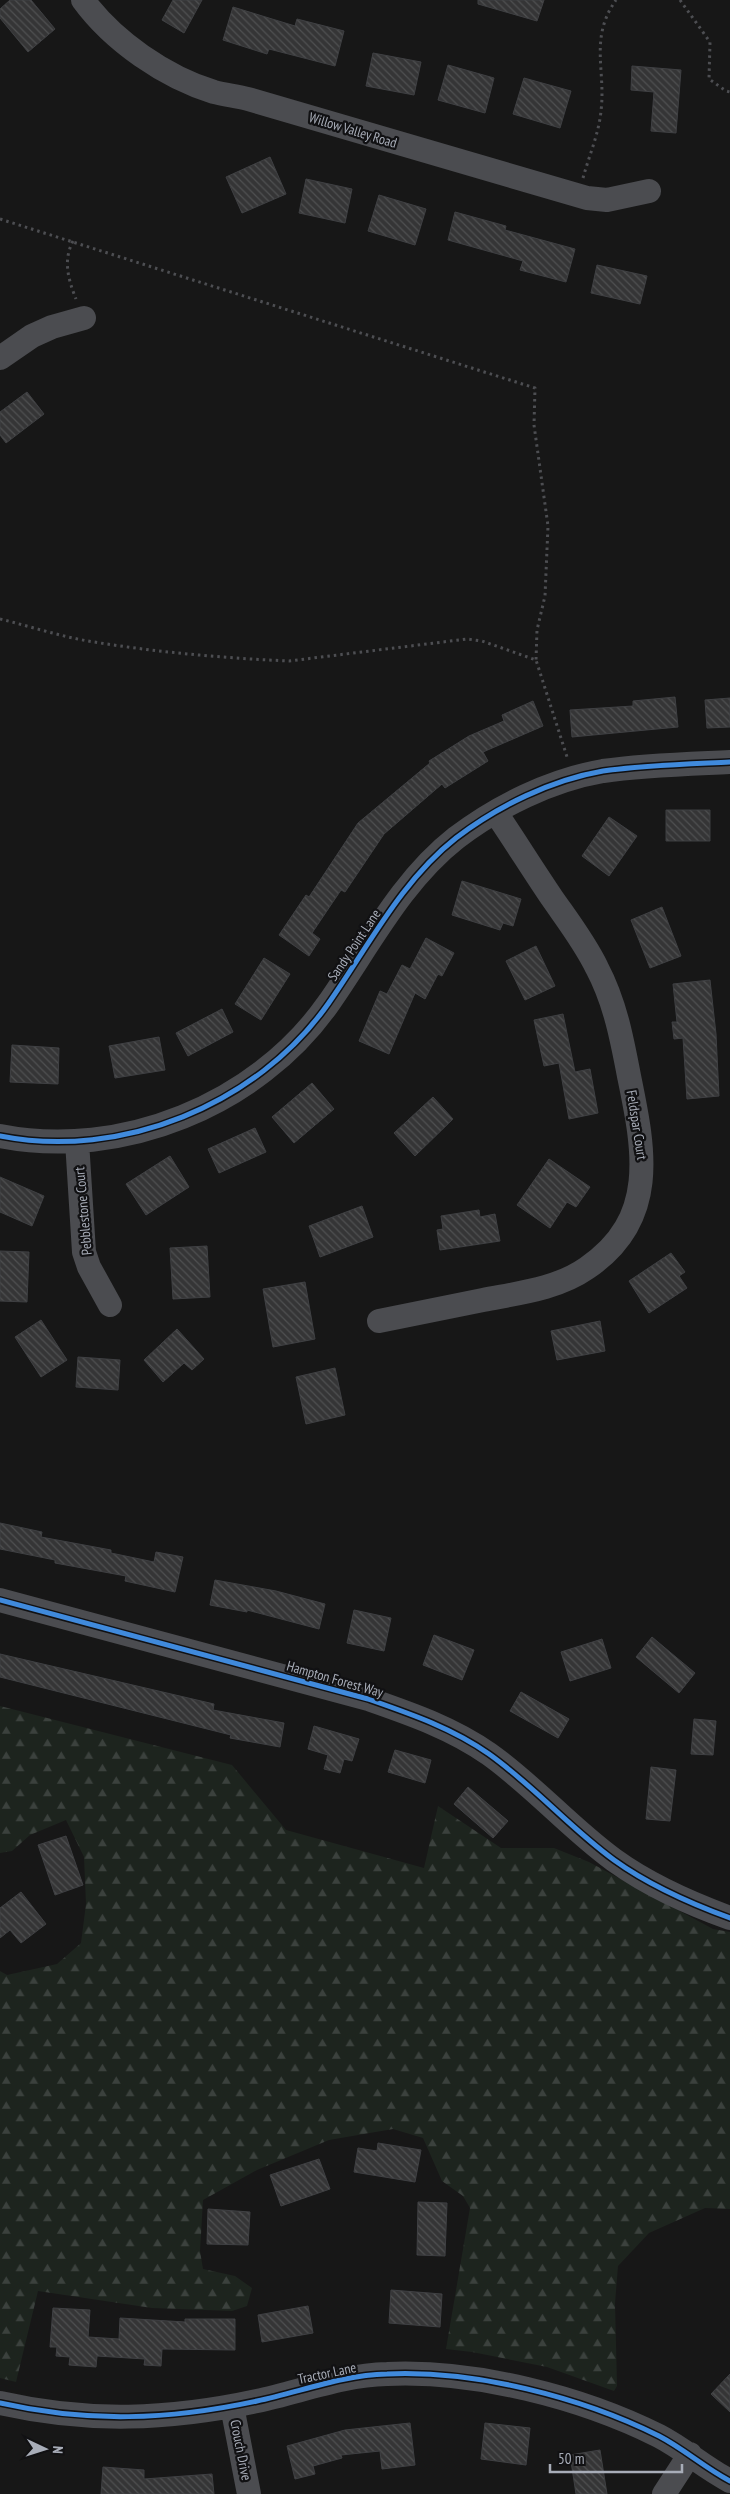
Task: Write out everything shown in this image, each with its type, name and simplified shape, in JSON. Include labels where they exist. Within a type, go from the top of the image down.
[{"type":"street","name":"Willow Valley Road","points":[[82,0],[102,23],[145,58],[214,92],[248,99],[577,196],[607,200],[649,191]]},
{"type":"street","points":[[0,358],[32,336],[52,327],[84,318]]},
{"type":"street","name":"Sandy Point Lane","points":[[0,1136],[28,1140],[77,1141],[131,1133],[160,1126],[210,1105],[246,1084],[302,1036],[327,1006],[416,877],[457,837],[528,795],[574,778],[603,772],[730,762]]},
{"type":"street","name":"Feldspar Court","points":[[379,1321],[539,1289],[573,1277],[597,1261],[617,1240],[631,1216],[640,1191],[643,1166],[641,1137],[619,1028],[609,992],[586,948],[496,813]]},
{"type":"street","name":"Pebblestone Court","points":[[77,1141],[84,1252],[89,1267],[110,1305]]},
{"type":"street","name":"Hampton Forest Way","points":[[0,1600],[368,1699],[422,1717],[456,1734],[488,1754],[586,1837],[641,1878],[671,1894],[730,1918]]},
{"type":"street","name":"Tractor Lane","points":[[0,2403],[26,2409],[83,2416],[136,2418],[186,2415],[356,2377],[385,2374],[440,2375],[574,2401],[618,2417],[690,2454],[730,2480]]},
{"type":"street","name":"Crouch Drive","points":[[232,2406],[249,2494]]},
{"type":"street","points":[[664,2494],[690,2454]]},
{"type":"path","points":[[577,196],[601,112],[599,40],[607,13],[616,0]]},
{"type":"path","points":[[680,0],[710,42],[709,79],[730,92]]},
{"type":"path","points":[[0,219],[73,240],[535,388],[534,425],[548,526],[546,596],[537,630],[536,660],[574,778]]},
{"type":"path","points":[[73,240],[67,254],[67,267],[70,286],[84,318]]},
{"type":"path","points":[[0,619],[87,641],[214,657],[289,661],[467,640],[482,641],[536,660]]},
{"type":"green space","points":[[0,1706],[232,1765],[286,1830],[424,1868],[438,1806],[501,1848],[554,1848],[589,1862],[713,1929],[730,1932],[730,2209],[705,2208],[649,2233],[618,2266],[615,2303],[617,2386],[614,2391],[547,2367],[472,2352],[446,2349],[470,2208],[463,2196],[442,2181],[423,2138],[393,2129],[329,2140],[257,2170],[203,2200],[200,2251],[203,2269],[235,2276],[252,2288],[247,2306],[232,2311],[152,2308],[38,2291],[16,2382],[0,2378],[0,1971],[7,1975],[57,1964],[81,1943],[86,1904],[84,1857],[66,1820],[30,1835],[12,1851],[0,1853]]},
{"type":"building","points":[[10,0],[31,0],[55,29],[28,52],[0,18],[0,9]]},
{"type":"building","points":[[173,0],[202,0],[184,33],[162,20]]},
{"type":"building","points":[[478,0],[544,0],[537,21],[478,4]]},
{"type":"building","points":[[233,7],[295,26],[297,19],[344,31],[335,66],[269,49],[267,54],[223,40]]},
{"type":"building","points":[[373,53],[421,62],[414,95],[366,86]]},
{"type":"building","points":[[448,65],[494,78],[485,113],[438,100]]},
{"type":"building","points":[[632,66],[681,70],[676,133],[651,131],[654,92],[631,90]]},
{"type":"building","points":[[524,78],[571,91],[560,128],[513,114]]},
{"type":"building","points":[[270,157],[286,194],[242,213],[226,177]]},
{"type":"building","points":[[306,179],[352,189],[345,223],[299,213]]},
{"type":"building","points":[[379,195],[426,209],[415,245],[368,231]]},
{"type":"building","points":[[455,212],[506,226],[505,230],[575,249],[566,282],[520,270],[523,261],[448,240]]},
{"type":"building","points":[[597,265],[647,276],[640,304],[591,293]]},
{"type":"building","points":[[27,392],[44,414],[6,443],[0,435],[0,412]]},
{"type":"building","points":[[675,697],[678,727],[572,737],[570,710],[633,706],[633,701]]},
{"type":"building","points":[[730,698],[730,727],[707,728],[705,700]]},
{"type":"building","points":[[533,701],[543,726],[483,752],[488,761],[445,788],[442,784],[384,834],[345,892],[341,890],[312,933],[320,939],[309,956],[279,935],[306,895],[309,897],[358,823],[430,763],[429,761],[469,736],[504,721],[502,715]]},
{"type":"building","points":[[666,810],[710,810],[710,841],[666,841]]},
{"type":"building","points":[[609,817],[637,836],[609,876],[582,856]]},
{"type":"building","points":[[462,881],[521,899],[513,926],[503,923],[500,930],[452,915]]},
{"type":"building","points":[[662,907],[681,956],[650,968],[631,920]]},
{"type":"building","points":[[426,938],[454,953],[442,976],[438,974],[425,999],[415,993],[389,1054],[359,1041],[380,991],[387,994],[402,965],[410,969]]},
{"type":"building","points":[[536,946],[555,986],[525,1000],[506,961]]},
{"type":"building","points":[[264,958],[290,974],[261,1020],[235,1004]]},
{"type":"building","points":[[710,980],[716,1034],[719,1096],[687,1099],[683,1038],[674,1039],[672,1022],[677,1022],[673,984]]},
{"type":"building","points":[[222,1009],[233,1032],[188,1056],[176,1033]]},
{"type":"building","points":[[563,1014],[575,1072],[590,1069],[598,1113],[569,1119],[559,1063],[544,1066],[534,1020]]},
{"type":"building","points":[[159,1037],[165,1070],[115,1078],[109,1046]]},
{"type":"building","points":[[12,1045],[59,1048],[58,1084],[10,1082]]},
{"type":"building","points":[[312,1083],[334,1109],[294,1143],[272,1117]]},
{"type":"building","points":[[433,1097],[453,1119],[415,1156],[394,1133]]},
{"type":"building","points":[[255,1128],[266,1152],[219,1173],[208,1149]]},
{"type":"building","points":[[170,1156],[189,1187],[146,1215],[126,1184]]},
{"type":"building","points":[[549,1159],[590,1187],[576,1207],[567,1202],[550,1228],[517,1205]]},
{"type":"building","points":[[0,1177],[44,1196],[32,1226],[0,1212]]},
{"type":"building","points":[[362,1206],[373,1237],[320,1257],[309,1226]]},
{"type":"building","points":[[479,1210],[480,1217],[495,1214],[500,1241],[440,1250],[437,1230],[443,1229],[441,1216]]},
{"type":"building","points":[[207,1246],[210,1297],[173,1299],[170,1248]]},
{"type":"building","points":[[0,1251],[29,1252],[27,1302],[0,1301]]},
{"type":"building","points":[[671,1253],[685,1272],[679,1276],[687,1288],[649,1313],[629,1281]]},
{"type":"building","points":[[305,1282],[315,1339],[273,1347],[263,1289]]},
{"type":"building","points":[[41,1320],[67,1360],[41,1377],[15,1337]]},
{"type":"building","points":[[600,1321],[605,1351],[557,1360],[551,1331]]},
{"type":"building","points":[[177,1329],[204,1359],[192,1370],[184,1363],[163,1382],[144,1360]]},
{"type":"building","points":[[78,1357],[120,1360],[118,1390],[76,1387]]},
{"type":"building","points":[[335,1368],[345,1415],[306,1424],[296,1377]]},
{"type":"building","points":[[0,1523],[42,1532],[41,1537],[111,1550],[111,1553],[154,1562],[156,1552],[183,1557],[175,1592],[125,1581],[126,1576],[55,1563],[55,1560],[0,1549]]},
{"type":"building","points":[[215,1580],[276,1591],[325,1604],[319,1629],[247,1610],[247,1612],[210,1605]]},
{"type":"building","points":[[354,1610],[391,1618],[384,1651],[347,1643]]},
{"type":"building","points":[[434,1635],[474,1650],[462,1680],[423,1665]]},
{"type":"building","points":[[652,1637],[695,1673],[679,1693],[636,1657]]},
{"type":"building","points":[[602,1639],[611,1668],[570,1681],[561,1652]]},
{"type":"building","points":[[0,1654],[214,1704],[213,1710],[284,1723],[280,1747],[230,1738],[231,1735],[0,1677]]},
{"type":"building","points":[[521,1692],[569,1719],[558,1738],[510,1711]]},
{"type":"building","points":[[694,1719],[716,1721],[713,1755],[691,1754]]},
{"type":"building","points":[[314,1726],[359,1739],[352,1761],[344,1759],[340,1773],[324,1769],[328,1755],[308,1749]]},
{"type":"building","points":[[395,1750],[431,1760],[425,1783],[388,1772]]},
{"type":"building","points":[[651,1767],[676,1770],[670,1821],[646,1819]]},
{"type":"building","points":[[468,1787],[508,1821],[493,1838],[454,1804]]},
{"type":"building","points":[[66,1836],[83,1885],[55,1895],[38,1845]]},
{"type":"building","points":[[21,1892],[46,1924],[21,1943],[10,1930],[0,1938],[0,1908]]},
{"type":"building","points":[[378,2143],[421,2150],[415,2182],[354,2172],[358,2148],[377,2151]]},
{"type":"building","points":[[319,2159],[330,2189],[281,2206],[270,2175]]},
{"type":"building","points":[[418,2202],[447,2203],[445,2256],[417,2255]]},
{"type":"building","points":[[208,2209],[250,2212],[248,2245],[207,2244]]},
{"type":"building","points":[[391,2290],[442,2294],[440,2327],[389,2323]]},
{"type":"building","points":[[308,2306],[313,2333],[262,2342],[258,2315]]},
{"type":"building","points":[[53,2308],[90,2310],[88,2337],[119,2339],[120,2318],[185,2322],[185,2319],[235,2319],[235,2350],[162,2349],[161,2366],[144,2365],[145,2359],[97,2356],[96,2367],[69,2365],[70,2357],[56,2356],[57,2347],[50,2347]]},
{"type":"building","points":[[730,2374],[730,2412],[711,2394]]},
{"type":"building","points":[[410,2423],[415,2465],[382,2469],[380,2451],[341,2455],[342,2458],[313,2466],[315,2474],[295,2479],[287,2446],[345,2430]]},
{"type":"building","points":[[485,2423],[530,2428],[526,2465],[481,2459]]},
{"type":"building","points":[[600,2450],[607,2494],[576,2494],[570,2455]]},
{"type":"building","points":[[103,2467],[144,2470],[144,2479],[212,2474],[214,2494],[101,2494]]},
{"type":"cycle path","points":[[0,1136],[46,1141],[92,1140],[138,1131],[183,1117],[225,1096],[264,1071],[298,1040],[328,1004],[386,916],[418,874],[436,855],[472,826],[526,796],[583,775],[635,767],[730,762]]},
{"type":"cycle path","points":[[0,1600],[368,1699],[431,1722],[475,1745],[505,1766],[614,1860],[670,1893],[730,1918]]},
{"type":"cycle path","points":[[0,2403],[65,2414],[128,2417],[192,2412],[224,2407],[370,2375],[421,2374],[456,2377],[527,2389],[596,2409],[659,2436],[730,2481]]}]
